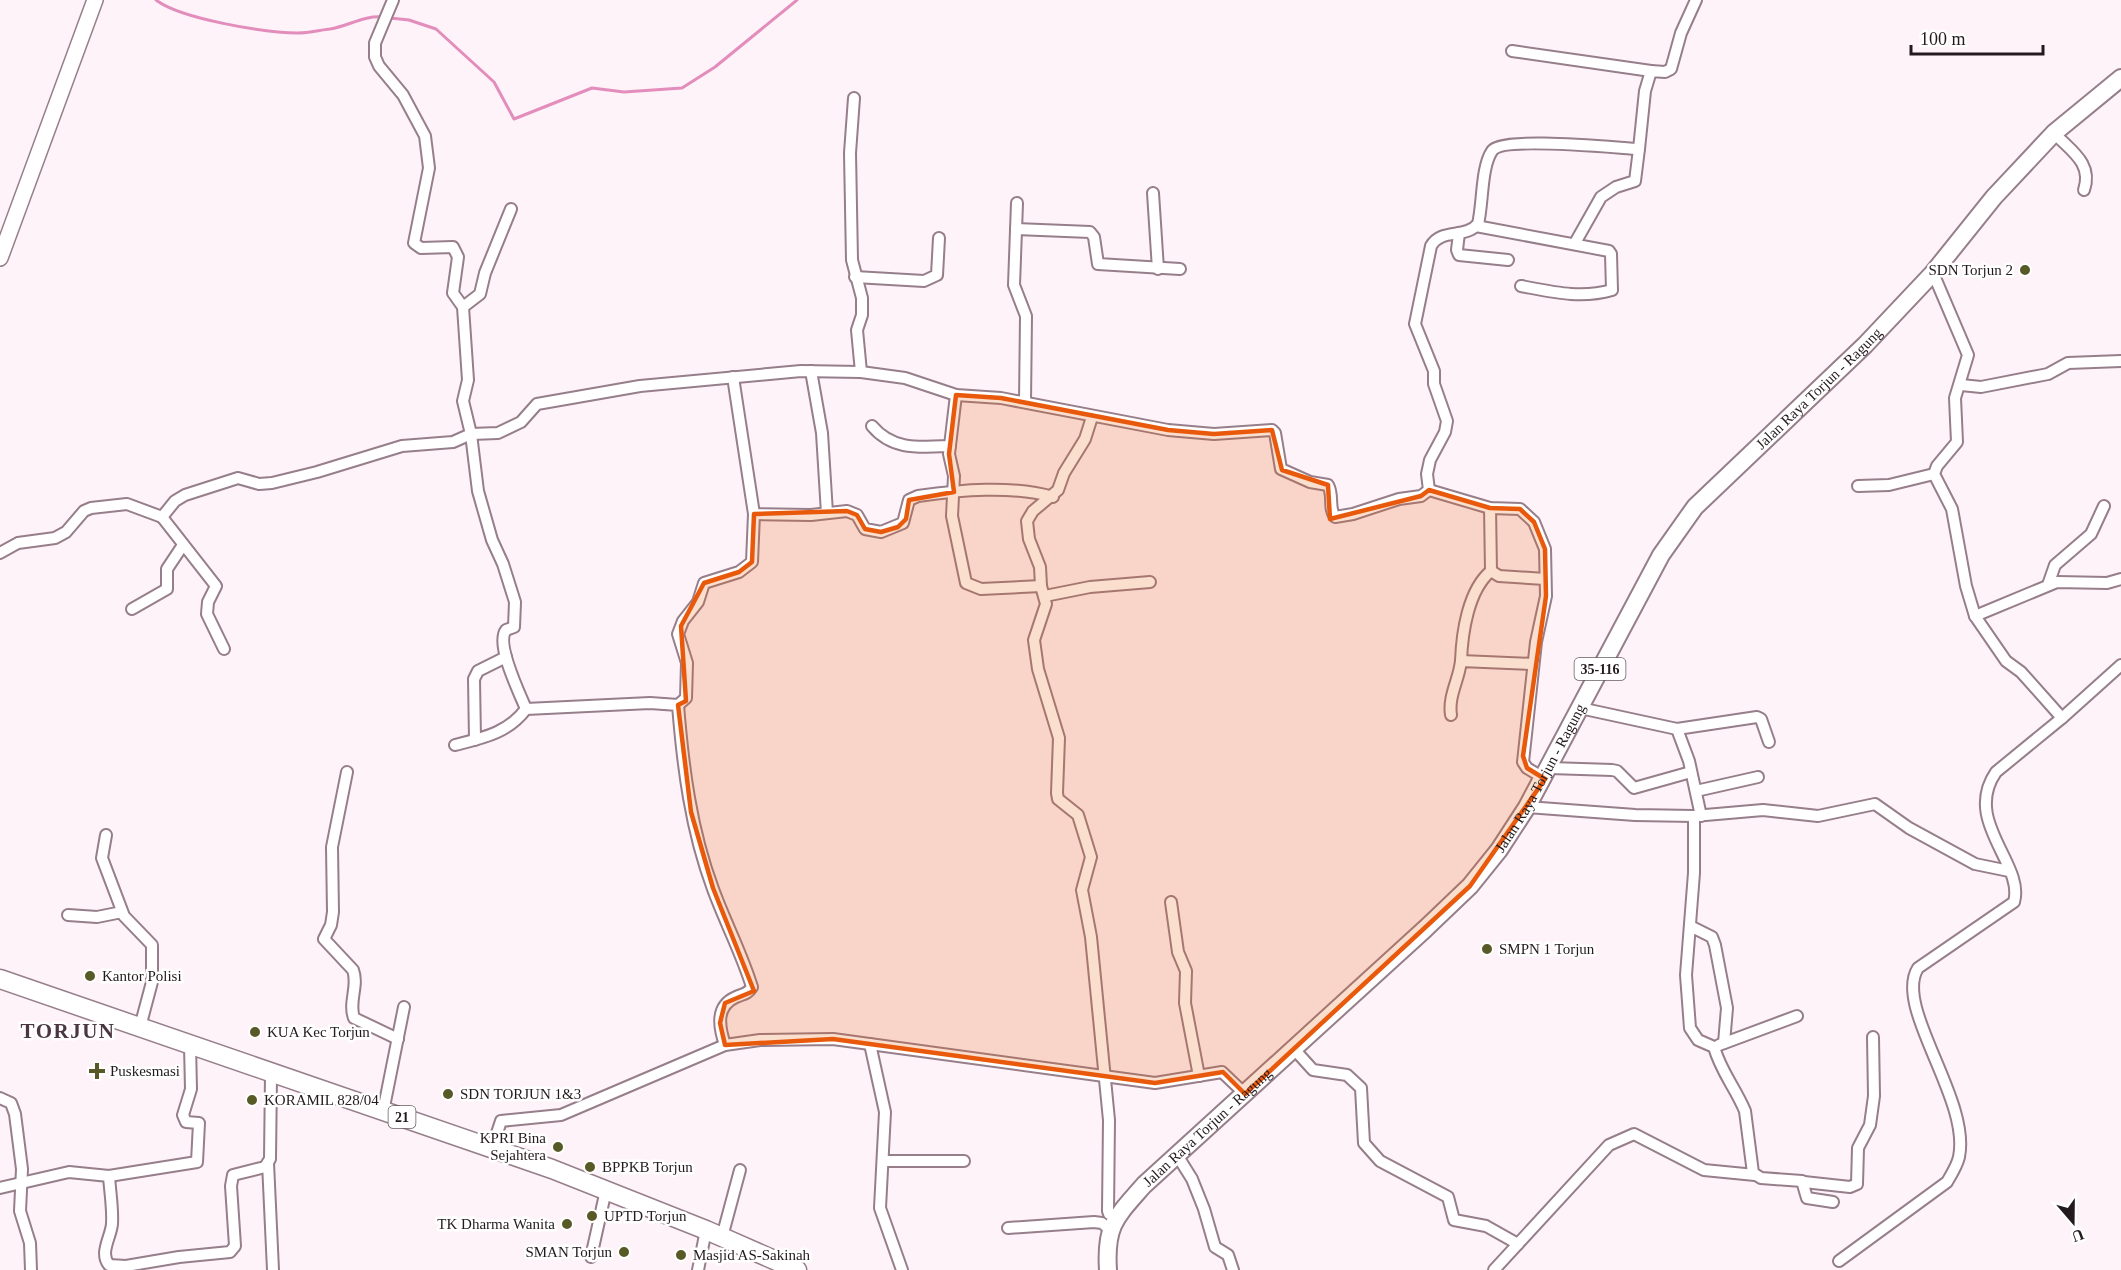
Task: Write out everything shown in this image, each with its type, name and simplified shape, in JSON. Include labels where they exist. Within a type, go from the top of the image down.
[{"type":"highway","name":"21","points":[[0,980],[140,1027],[271,1075],[492,1148],[714,1233],[797,1270]]},
{"type":"main road","name":"Jalan Raya Torjun - Ragung","points":[[1114,1222],[1144,1185],[1470,886],[1498,850],[1547,774],[1661,555],[1695,507],[1850,360],[1933,273],[1994,197],[2054,133],[2121,78]]},
{"type":"main road","points":[[1108,1270],[1114,1222]]},
{"type":"street","points":[[0,258],[95,0]]},
{"type":"street","points":[[393,0],[375,43],[375,57],[419,122],[428,155],[429,168],[414,243],[421,248],[456,249],[458,266],[453,293],[463,307],[468,380],[463,400],[471,434],[477,491],[515,602],[514,627],[502,634],[506,657],[526,709]]},
{"type":"street","points":[[1512,51],[1665,72],[1671,69],[1681,33],[1696,0]]},
{"type":"street","points":[[1575,243],[1600,197],[1616,187],[1635,181],[1645,91],[1651,71]]},
{"type":"street","points":[[854,98],[850,153],[855,277],[863,307],[857,330],[861,372]]},
{"type":"street","points":[[2054,133],[2086,168],[2088,177],[2084,190]]},
{"type":"street","points":[[1476,226],[1487,165],[1494,149],[1542,143],[1639,150]]},
{"type":"street","points":[[1153,193],[1158,269]]},
{"type":"street","points":[[1017,203],[1014,285],[1026,316],[1025,402]]},
{"type":"street","points":[[463,307],[480,294],[485,273],[511,208]]},
{"type":"street","points":[[1429,490],[1427,474],[1430,460],[1445,432],[1447,421],[1436,391],[1434,371],[1416,332],[1415,313],[1431,246],[1440,236],[1460,233],[1476,226],[1575,243],[1609,251],[1611,254],[1612,290],[1588,296],[1559,294],[1521,285]]},
{"type":"street","points":[[1016,229],[1090,232],[1094,237],[1098,264],[1180,269]]},
{"type":"street","points":[[1460,233],[1457,250],[1459,255],[1508,260]]},
{"type":"street","points":[[855,277],[924,281],[933,278],[937,275],[939,238]]},
{"type":"street","points":[[1933,273],[1958,337],[1967,349],[1968,355],[1961,385],[1957,389],[1957,442],[1937,466],[1934,474],[1952,508],[1966,586],[1975,616],[2006,661],[2060,715]]},
{"type":"street","points":[[1961,385],[1986,387],[2048,374],[2068,363],[2121,361]]},
{"type":"street","points":[[162,517],[175,501],[185,495],[238,478],[259,484],[272,483],[402,446],[453,442],[471,434],[498,433],[521,422],[537,404],[640,386],[811,371],[861,372],[925,383],[956,395],[1025,402],[1092,417],[1118,419],[1168,430],[1214,434],[1272,430],[1275,433],[1283,471],[1310,482],[1328,485],[1332,498],[1331,510],[1335,517],[1353,514],[1399,499],[1421,496],[1429,490]]},
{"type":"street","points":[[811,371],[822,433],[827,513]]},
{"type":"street","points":[[678,705],[686,698],[687,689],[687,663],[678,634],[681,626],[698,602],[704,583],[739,572],[752,562],[754,514],[733,377]]},
{"type":"street","points":[[956,395],[950,446],[954,492],[953,530],[966,583],[981,589],[1043,591],[1150,582]]},
{"type":"street","points":[[1008,1228],[1114,1222],[1108,1211],[1109,1120],[1105,1077],[1091,937],[1082,890],[1092,857],[1078,815],[1065,805],[1057,793],[1059,738],[1034,640],[1046,604],[1041,567],[1029,539],[1027,521],[1033,512],[1053,497],[1085,439],[1092,417]]},
{"type":"street","points":[[872,426],[886,441],[915,447],[950,446]]},
{"type":"street","points":[[1858,486],[1889,485],[1934,474]]},
{"type":"street","points":[[1429,490],[1490,508],[1520,509],[1534,522],[1545,549],[1546,596],[1533,664],[1523,762],[1527,768],[1547,774],[1612,770],[1617,771],[1634,788],[1692,772]]},
{"type":"street","points":[[754,514],[853,513],[865,528],[881,532],[903,523],[906,506],[914,498],[954,492],[1035,492],[1053,497]]},
{"type":"street","points":[[0,553],[18,543],[55,538],[66,532],[84,511],[91,508],[127,504],[162,517],[216,586],[208,602],[207,614],[224,649]]},
{"type":"street","points":[[2048,585],[2055,564],[2091,534],[2104,506]]},
{"type":"street","points":[[1451,715],[1449,704],[1459,680],[1469,611],[1480,582],[1491,571],[1490,508]]},
{"type":"street","points":[[132,609],[167,589],[167,569],[183,544]]},
{"type":"street","points":[[1491,571],[1499,576],[1545,579]]},
{"type":"street","points":[[1975,616],[2048,585],[2067,581],[2107,583],[2121,579]]},
{"type":"street","points":[[475,740],[474,679],[478,671],[506,657]]},
{"type":"street","points":[[1461,661],[1533,664]]},
{"type":"street","points":[[1839,1261],[1947,1182],[1959,1158],[1957,1109],[1924,1032],[1912,995],[1913,976],[1918,969],[2014,902],[2015,885],[1989,820],[1985,803],[1988,784],[1996,772],[2121,665]]},
{"type":"street","points":[[455,745],[507,728],[526,709],[650,703],[678,705]]},
{"type":"street","points":[[678,705],[684,778],[699,842],[713,888],[752,987],[749,993],[725,1003],[720,1023],[725,1045]]},
{"type":"street","points":[[1580,708],[1677,729],[1757,717],[1761,719],[1769,742]]},
{"type":"street","points":[[1677,729],[1696,791],[1697,816],[1686,975],[1690,1028],[1698,1040],[1719,1045],[1797,1016]]},
{"type":"street","points":[[347,772],[332,847],[331,925],[324,939],[354,970],[356,976],[352,1012],[354,1018],[398,1039]]},
{"type":"street","points":[[1696,791],[1758,777]]},
{"type":"street","points":[[1527,807],[1697,816],[1763,810],[1818,816],[1875,804],[1909,828],[1975,864],[2009,871]]},
{"type":"street","points":[[106,835],[102,858],[122,912],[152,945],[152,982],[140,1027]]},
{"type":"street","points":[[1171,902],[1178,952],[1186,971],[1185,1003],[1199,1076]]},
{"type":"street","points":[[68,915],[97,917],[122,912]]},
{"type":"street","points":[[1690,926],[1712,937],[1717,952],[1727,1008],[1719,1045],[1718,1064],[1737,1092],[1745,1111],[1752,1170],[1755,1175]]},
{"type":"street","points":[[383,1112],[405,1007]]},
{"type":"street","points":[[1494,1270],[1609,1145],[1634,1134],[1704,1170],[1850,1187],[1857,1184],[1858,1148],[1870,1125],[1874,1095],[1873,1037]]},
{"type":"street","points":[[492,1148],[501,1121],[561,1115],[725,1045],[799,1038],[833,1039],[1155,1083],[1222,1072],[1245,1094]]},
{"type":"street","points":[[870,1044],[885,1112],[880,1208],[902,1270]]},
{"type":"street","points":[[0,1188],[69,1172],[108,1176],[197,1162],[200,1127],[198,1121],[186,1122],[183,1115],[191,1089],[189,1045]]},
{"type":"street","points":[[1294,1049],[1313,1070],[1347,1075],[1361,1088],[1364,1143],[1380,1161],[1448,1197],[1454,1220],[1486,1226],[1518,1244]]},
{"type":"street","points":[[271,1075],[268,1163],[273,1270]]},
{"type":"street","points":[[0,1098],[10,1103],[15,1114],[22,1183],[20,1211],[30,1243],[31,1270]]},
{"type":"street","points":[[1177,1155],[1192,1179],[1215,1247],[1228,1255],[1233,1270]]},
{"type":"street","points":[[884,1161],[964,1161]]},
{"type":"street","points":[[108,1176],[112,1226],[105,1248],[105,1261],[114,1266],[126,1266],[179,1257],[230,1252],[235,1246],[232,1175],[260,1169],[268,1163]]},
{"type":"street","points":[[698,1270],[740,1170]]},
{"type":"street","points":[[1804,1182],[1807,1198],[1833,1202]]},
{"type":"street","points":[[591,1257],[606,1190]]},
{"type":"highlighted area","points":[[956,395],[1001,398],[1168,430],[1214,434],[1272,430],[1282,470],[1328,485],[1330,519],[1421,496],[1429,490],[1490,508],[1520,509],[1534,522],[1545,549],[1546,596],[1523,756],[1527,768],[1545,779],[1470,886],[1245,1094],[1223,1072],[1155,1083],[833,1039],[725,1045],[720,1023],[725,1003],[754,991],[713,888],[691,812],[678,705],[686,701],[681,626],[704,583],[739,572],[752,562],[754,514],[847,511],[857,515],[865,529],[881,532],[898,527],[906,519],[909,500],[954,492],[949,454]]},
{"type":"waterway","points":[[156,0],[168,7],[203,19],[246,28],[284,32],[302,33],[337,28],[369,18],[383,17]]},
{"type":"waterway","points":[[390,18],[409,20],[436,29],[494,82],[514,119],[592,88],[624,92],[682,88],[715,67],[797,0]]},
{"type":"place","name":"SDN Torjun 2","points":[[2025,270]]},
{"type":"place","name":"SMPN 1 Torjun","points":[[1487,949]]},
{"type":"place","name":"Kantor Polisi","points":[[90,976]]},
{"type":"place","name":"KUA Kec Torjun","points":[[255,1032]]},
{"type":"place","name":"Puskesmasi","points":[[97,1071]]},
{"type":"place","name":"SDN TORJUN 1&3","points":[[448,1094]]},
{"type":"place","name":"KORAMIL 828/04","points":[[252,1100]]},
{"type":"place","name":"KPRI Bina Sejahtera","points":[[558,1147]]},
{"type":"place","name":"BPPKB Torjun","points":[[590,1167]]},
{"type":"place","name":"UPTD Torjun","points":[[592,1216]]},
{"type":"place","name":"TK Dharma Wanita","points":[[567,1224]]},
{"type":"place","name":"SMAN Torjun","points":[[624,1252]]},
{"type":"place","name":"Masjid AS-Sakinah","points":[[681,1255]]},
{"type":"district","name":"TORJUN","points":[[68,1031]]}]
